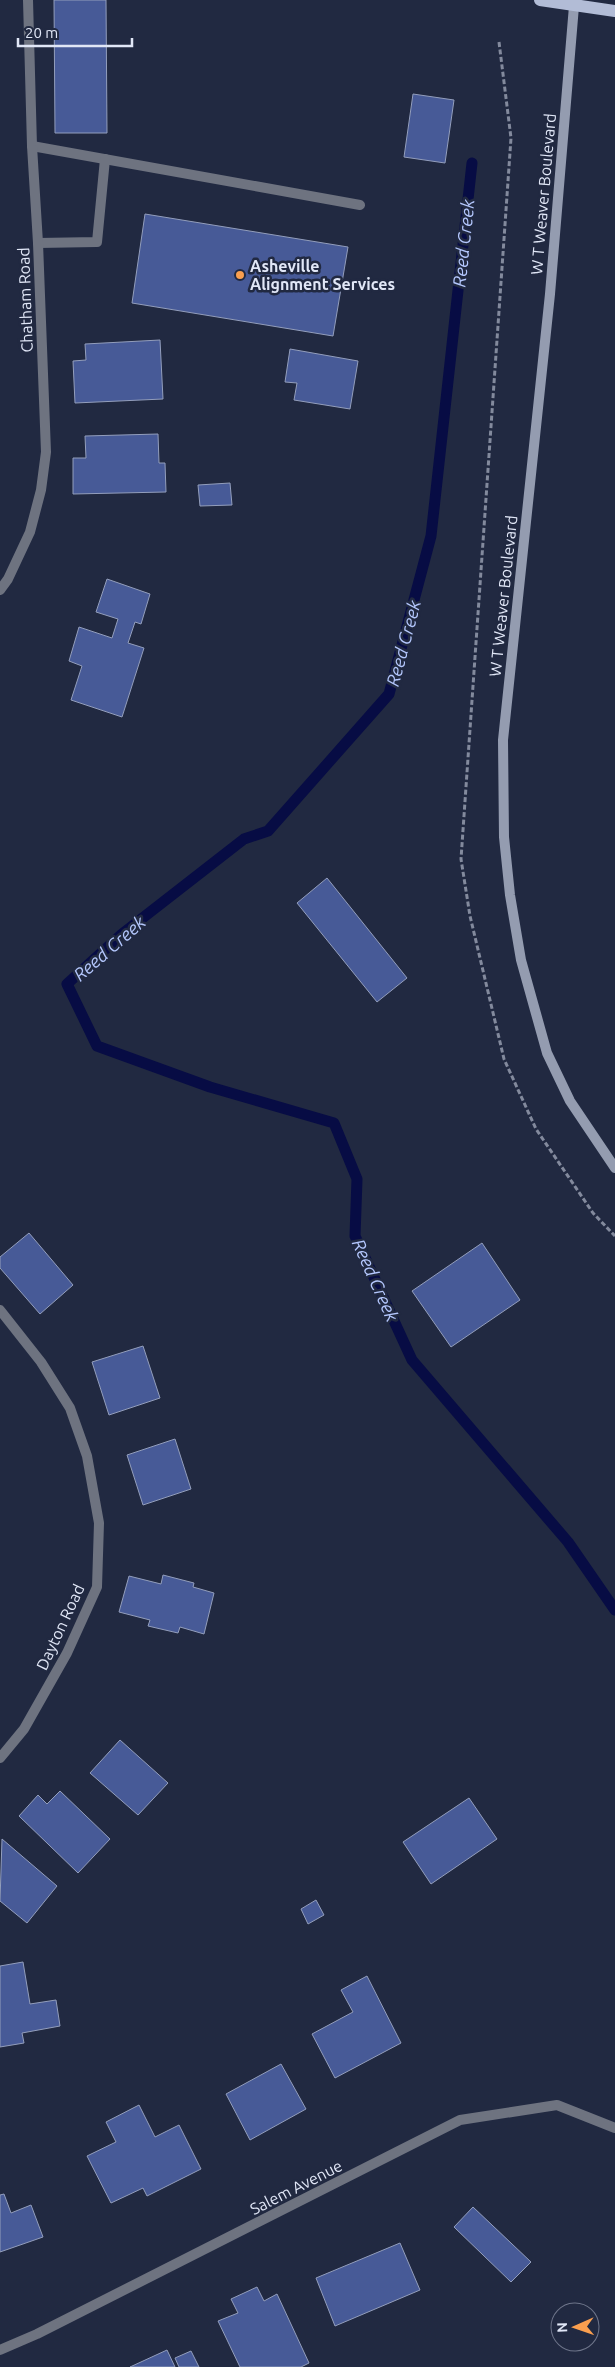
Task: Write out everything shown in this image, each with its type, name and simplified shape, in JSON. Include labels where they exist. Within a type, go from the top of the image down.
[{"type":"main road","points":[[540,0],[615,12]]},
{"type":"main road","name":"W T Weaver Boulevard","points":[[574,6],[550,294],[503,740],[504,837],[510,895],[521,960],[547,1053],[570,1101],[615,1168]]},
{"type":"street","name":"Chatham Road","points":[[0,590],[8,579],[30,532],[41,490],[46,452],[38,242],[32,146],[28,0]]},
{"type":"street","points":[[32,146],[360,205]]},
{"type":"street","points":[[38,242],[97,242],[105,159]]},
{"type":"street","name":"Dayton Road","points":[[0,1310],[41,1362],[70,1408],[87,1456],[99,1523],[97,1587],[63,1662],[24,1729],[0,1758]]},
{"type":"street","name":"Salem Avenue","points":[[0,2350],[36,2334],[460,2120],[556,2105],[615,2128]]},
{"type":"building","points":[[54,0],[106,0],[107,133],[55,133]]},
{"type":"building","points":[[413,94],[454,100],[445,163],[404,157]]},
{"type":"building","name":"Asheville Alignment Services","points":[[145,214],[348,247],[333,336],[132,303]]},
{"type":"building","points":[[160,340],[163,399],[75,403],[73,361],[86,360],[85,344]]},
{"type":"building","points":[[290,349],[358,361],[350,409],[294,400],[297,383],[285,382]]},
{"type":"building","points":[[158,434],[159,463],[165,463],[166,492],[73,494],[73,458],[86,458],[85,436]]},
{"type":"building","points":[[230,483],[232,505],[200,506],[198,485]]},
{"type":"building","points":[[107,579],[150,594],[141,624],[135,622],[128,643],[144,648],[122,717],[71,700],[82,666],[69,661],[79,627],[112,638],[118,619],[96,612]]},
{"type":"building","points":[[327,878],[407,978],[377,1002],[297,903]]},
{"type":"building","points":[[29,1233],[73,1285],[40,1314],[0,1268],[0,1257]]},
{"type":"building","points":[[482,1243],[520,1300],[451,1347],[412,1291]]},
{"type":"building","points":[[143,1346],[160,1398],[109,1415],[92,1362]]},
{"type":"building","points":[[175,1439],[191,1489],[143,1505],[127,1455]]},
{"type":"building","points":[[163,1575],[194,1583],[193,1587],[214,1593],[204,1634],[180,1627],[178,1633],[148,1626],[150,1620],[119,1612],[129,1576],[161,1584]]},
{"type":"building","points":[[120,1740],[168,1783],[138,1815],[90,1773]]},
{"type":"building","points":[[60,1791],[110,1839],[78,1873],[19,1816],[38,1795],[47,1804]]},
{"type":"building","points":[[469,1798],[497,1839],[431,1884],[403,1842]]},
{"type":"building","points":[[2,1839],[57,1886],[27,1923],[0,1901]]},
{"type":"building","points":[[316,1900],[324,1915],[308,1924],[301,1909]]},
{"type":"building","points":[[23,1962],[30,2004],[56,2000],[60,2026],[22,2033],[24,2043],[0,2047],[0,1966]]},
{"type":"building","points":[[367,1976],[401,2043],[335,2078],[312,2034],[353,2012],[341,1990]]},
{"type":"building","points":[[281,2064],[306,2109],[250,2140],[226,2094]]},
{"type":"building","points":[[139,2105],[155,2137],[179,2125],[201,2169],[147,2196],[143,2188],[111,2203],[87,2156],[116,2142],[106,2122]]},
{"type":"building","points":[[4,2194],[11,2213],[31,2205],[43,2237],[0,2252],[0,2195]]},
{"type":"building","points":[[473,2207],[531,2262],[511,2282],[454,2227]]},
{"type":"building","points":[[400,2243],[420,2290],[335,2326],[316,2278]]},
{"type":"building","points":[[257,2287],[264,2301],[277,2294],[309,2363],[301,2367],[240,2367],[218,2321],[238,2313],[231,2299]]},
{"type":"building","points":[[167,2350],[175,2367],[130,2367]]},
{"type":"building","points":[[191,2351],[199,2367],[179,2367],[175,2358]]},
{"type":"waterway","name":"Reed Creek","points":[[472,163],[431,536],[389,694],[268,831],[244,839],[122,934],[67,984],[97,1046],[210,1087],[334,1123],[357,1179],[355,1236],[412,1360],[568,1542],[615,1610]]},
{"type":"place","name":"Asheville Alignment Services","points":[[240,275]]}]
